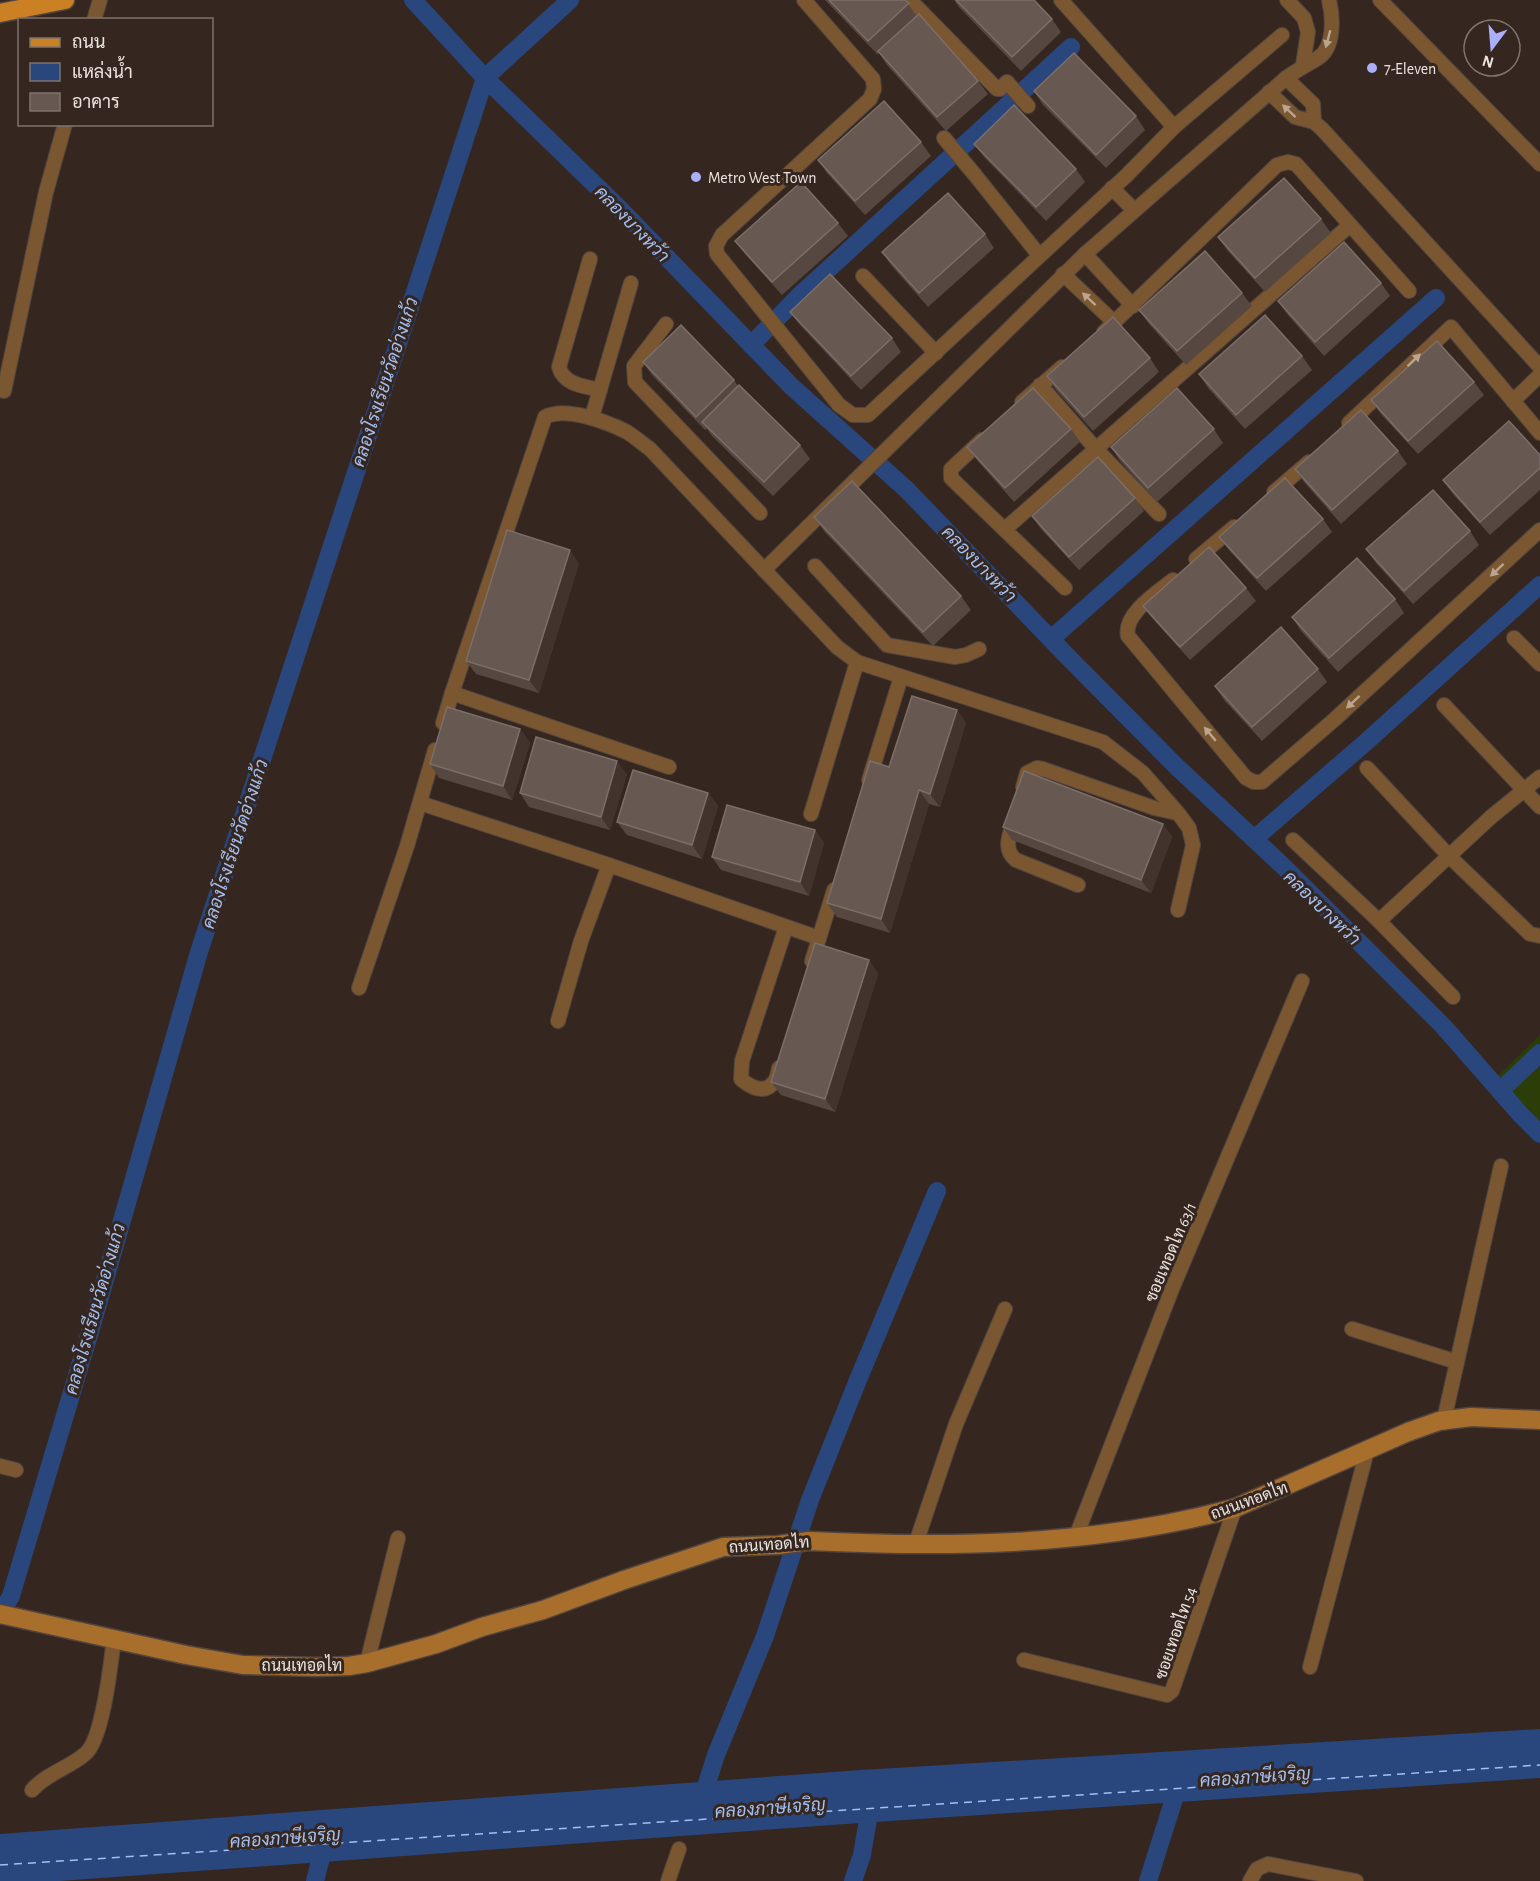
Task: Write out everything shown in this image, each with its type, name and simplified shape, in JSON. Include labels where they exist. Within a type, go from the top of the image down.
[{"type":"main road","points":[[0,13],[65,0]]},
{"type":"main road","name":"ถนนเทอดไท","points":[[0,1614],[36,1620],[186,1655],[243,1665],[316,1668],[367,1663],[543,1610],[723,1547],[802,1542],[1004,1543],[1075,1539],[1209,1515],[1234,1508],[1408,1432],[1444,1420],[1471,1417],[1540,1420]]},
{"type":"street","points":[[94,18],[99,0]]},
{"type":"street","points":[[804,0],[873,79],[874,89],[870,99],[718,242],[717,254],[839,405],[853,415],[868,415],[1112,188],[1174,127],[1282,35]]},
{"type":"street","points":[[910,0],[997,89],[1011,81],[1026,104]]},
{"type":"street","points":[[1061,0],[1174,127]]},
{"type":"street","points":[[1287,0],[1304,18],[1308,32],[1302,65]]},
{"type":"street","points":[[764,570],[1063,274],[1269,92],[1302,65],[1320,57],[1329,42],[1333,20],[1329,0]]},
{"type":"street","points":[[1380,0],[1540,164]]},
{"type":"street","points":[[1286,78],[1313,104],[1314,122]]},
{"type":"street","points":[[1269,92],[1295,117],[1314,122],[1383,194],[1540,367]]},
{"type":"street","points":[[4,391],[46,192],[64,126]]},
{"type":"street","points":[[948,143],[1039,255]]},
{"type":"street","points":[[1090,344],[1133,306],[1277,165],[1288,162],[1296,164],[1409,291]]},
{"type":"street","points":[[1112,188],[1134,210]]},
{"type":"street","points":[[1005,529],[1350,225]]},
{"type":"street","points":[[1085,254],[1133,306]]},
{"type":"street","points":[[590,259],[559,368],[561,376],[568,382],[600,390]]},
{"type":"street","points":[[1063,274],[1115,323]]},
{"type":"street","points":[[863,276],[936,353]]},
{"type":"street","points":[[592,417],[631,283]]},
{"type":"street","points":[[666,324],[634,366],[635,382],[760,513]]},
{"type":"street","points":[[1340,432],[1451,327],[1513,401],[1538,425]]},
{"type":"street","points":[[1016,408],[1074,358]]},
{"type":"street","points":[[1513,401],[1540,375]]},
{"type":"street","points":[[1040,385],[1159,514]]},
{"type":"street","points":[[359,988],[420,803],[452,693],[545,417],[555,413],[592,417],[628,433],[650,449],[837,647],[857,662],[1103,741],[1143,773],[1189,828],[1193,845],[1178,910]]},
{"type":"street","points":[[992,431],[951,469],[951,478],[1065,588]]},
{"type":"street","points":[[1263,502],[1315,456]]},
{"type":"street","points":[[1245,517],[1132,615],[1126,630],[1128,636],[1246,778],[1254,782],[1262,782],[1335,719],[1540,530]]},
{"type":"street","points":[[815,566],[887,645],[955,657],[979,649]]},
{"type":"street","points":[[1514,638],[1540,664]]},
{"type":"street","points":[[811,814],[857,662]]},
{"type":"street","points":[[865,791],[901,677]]},
{"type":"street","points":[[452,693],[669,767]]},
{"type":"street","points":[[1444,705],[1540,807]]},
{"type":"street","points":[[1078,885],[1016,860],[1008,853],[1006,847],[1027,772],[1037,768],[1043,769],[1154,808],[1178,813]]},
{"type":"street","points":[[1367,768],[1449,856],[1530,934],[1540,936]]},
{"type":"street","points":[[1379,921],[1491,817],[1540,777]]},
{"type":"street","points":[[420,803],[609,865],[819,938]]},
{"type":"street","points":[[1293,840],[1379,921],[1454,997]]},
{"type":"street","points":[[558,1021],[581,941],[609,865]]},
{"type":"street","points":[[809,972],[837,882]]},
{"type":"street","points":[[781,1060],[774,1082],[766,1089],[748,1086],[741,1079],[742,1061],[786,927]]},
{"type":"street","name":"ซอยเทอดไท 63/1","points":[[1075,1539],[1172,1289],[1302,981]]},
{"type":"street","points":[[1444,1420],[1501,1166]]},
{"type":"street","points":[[916,1543],[956,1424],[1005,1309]]},
{"type":"street","points":[[1352,1329],[1457,1362]]},
{"type":"street","points":[[1310,1667],[1367,1451]]},
{"type":"street","points":[[0,1466],[16,1470]]},
{"type":"street","name":"ซอยเทอดไท 54","points":[[1024,1660],[1167,1695],[1172,1691],[1234,1508]]},
{"type":"street","points":[[367,1663],[398,1538]]},
{"type":"street","points":[[32,1790],[40,1781],[88,1752],[101,1721],[114,1638]]},
{"type":"street","points":[[668,1881],[679,1849]]},
{"type":"street","points":[[1250,1881],[1257,1869],[1268,1864],[1356,1881]]},
{"type":"green space","points":[[1540,1035],[1540,1122],[1496,1078]]},
{"type":"water","name":"คลองภาษีเจริญ","points":[[1540,1729],[1540,1778],[859,1823],[60,1881],[0,1881],[0,1834],[861,1770]]},
{"type":"building","points":[[829,0],[905,0],[909,3],[868,41]]},
{"type":"building","points":[[956,0],[1034,0],[1052,19],[1012,57]]},
{"type":"building","points":[[919,14],[978,81],[937,117],[878,51]]},
{"type":"building","points":[[1074,53],[1136,116],[1096,155],[1034,91]]},
{"type":"building","points":[[884,101],[921,142],[855,201],[818,160]]},
{"type":"building","points":[[1014,105],[1076,169],[1036,207],[974,144]]},
{"type":"building","points":[[1284,178],[1321,219],[1255,278],[1218,237]]},
{"type":"building","points":[[801,182],[838,223],[772,282],[735,241]]},
{"type":"building","points":[[948,193],[985,234],[919,293],[882,252]]},
{"type":"building","points":[[1344,242],[1381,283],[1315,342],[1278,301]]},
{"type":"building","points":[[1205,251],[1242,293],[1177,351],[1139,310]]},
{"type":"building","points":[[830,274],[892,338],[851,376],[790,312]]},
{"type":"building","points":[[1265,315],[1302,356],[1236,415],[1199,374]]},
{"type":"building","points":[[1113,317],[1150,358],[1084,417],[1047,376]]},
{"type":"building","points":[[681,325],[734,380],[696,417],[643,362]]},
{"type":"building","points":[[1437,341],[1474,382],[1408,441],[1371,400]]},
{"type":"building","points":[[739,385],[800,445],[764,482],[702,422]]},
{"type":"building","points":[[1033,388],[1071,429],[1005,488],[967,447]]},
{"type":"building","points":[[1177,388],[1214,429],[1148,488],[1111,447]]},
{"type":"building","points":[[1361,410],[1398,451],[1332,510],[1295,469]]},
{"type":"building","points":[[1509,421],[1540,455],[1540,468],[1480,522],[1443,480]]},
{"type":"building","points":[[1098,457],[1135,498],[1069,557],[1032,516]]},
{"type":"building","points":[[1285,478],[1323,519],[1257,578],[1219,537]]},
{"type":"building","points":[[852,481],[961,596],[923,632],[814,517]]},
{"type":"building","points":[[1433,490],[1470,531],[1404,591],[1366,549]]},
{"type":"building","points":[[507,530],[570,550],[529,680],[466,661]]},
{"type":"building","points":[[1209,547],[1246,588],[1180,647],[1143,606]]},
{"type":"building","points":[[1357,558],[1395,599],[1329,658],[1292,617]]},
{"type":"building","points":[[1281,627],[1318,669],[1252,727],[1215,686]]},
{"type":"building","points":[[912,696],[957,710],[930,794],[919,790],[881,919],[827,903],[870,761],[889,767]]},
{"type":"building","points":[[447,707],[520,729],[503,786],[430,764]]},
{"type":"building","points":[[536,737],[617,761],[601,817],[520,793]]},
{"type":"building","points":[[633,770],[708,793],[692,845],[617,822]]},
{"type":"building","points":[[1024,771],[1163,824],[1141,880],[1003,827]]},
{"type":"building","points":[[727,805],[815,830],[800,882],[712,857]]},
{"type":"building","points":[[815,943],[869,960],[825,1099],[771,1082]]},
{"type":"waterway","name":"คลองบางหว้า","points":[[413,0],[485,78],[620,209],[791,386],[906,489],[1178,768],[1284,867],[1444,1027],[1540,1134]]},
{"type":"waterway","name":"คลองโรงเรียนวัดอ่างแก้ว","points":[[0,1614],[11,1596],[92,1325],[199,952],[485,78],[570,0]]},
{"type":"waterway","points":[[751,345],[799,296],[1071,47]]},
{"type":"waterway","points":[[1051,639],[1436,298]]},
{"type":"waterway","points":[[1254,839],[1366,742],[1540,585]]},
{"type":"waterway","points":[[1500,1091],[1540,1053]]},
{"type":"waterway","points":[[700,1805],[716,1755],[765,1636],[810,1500],[937,1191]]},
{"type":"waterway","points":[[1148,1881],[1179,1783]]},
{"type":"waterway","points":[[853,1881],[862,1855],[871,1802]]},
{"type":"waterway","name":"คลองภาษีเจริญ","points":[[315,1881],[326,1838]]},
{"type":"ferry route","points":[[0,1865],[1540,1765]]},
{"type":"place","name":"7-Eleven","points":[[1372,68]]},
{"type":"place","name":"Metro West Town","points":[[696,177]]}]
